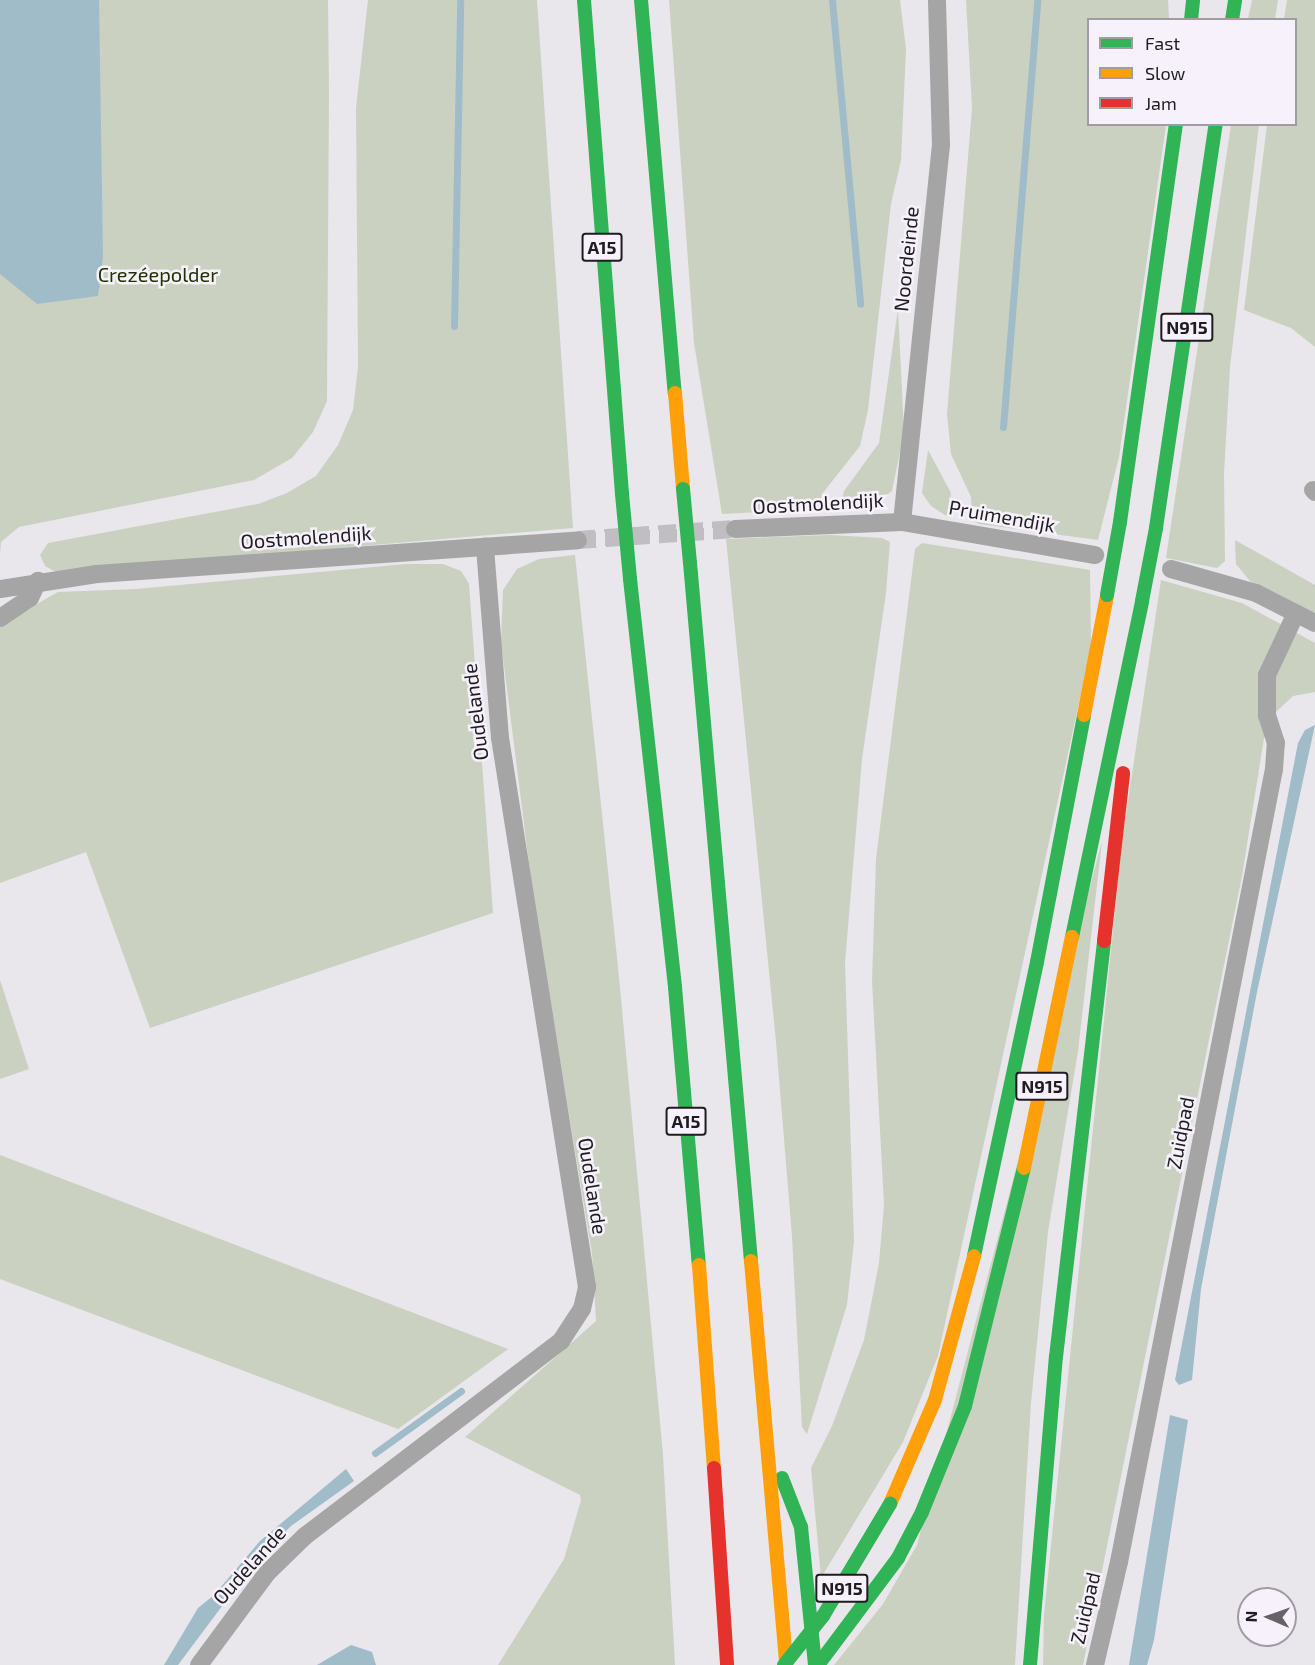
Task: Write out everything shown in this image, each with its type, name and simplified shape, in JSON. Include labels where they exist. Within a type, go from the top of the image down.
[{"type":"main road","name":"A15","points":[[584,0],[622,494],[675,987],[709,1389],[727,1665]]},
{"type":"main road","points":[[641,0],[770,1445],[785,1665]]},
{"type":"main road","points":[[1191,18],[1193,0]]},
{"type":"main road","points":[[1232,18],[1235,0]]},
{"type":"main road","name":"N915","points":[[785,1665],[823,1616],[890,1504],[935,1400],[972,1264],[1039,951],[1107,595],[1120,522],[1176,126]]},
{"type":"main road","name":"N915","points":[[816,1665],[898,1557],[950,1449],[993,1304],[1156,528],[1216,126]]},
{"type":"main road","name":"N915","points":[[1030,1665],[1056,1357],[1083,1095],[1142,601]]},
{"type":"main road","points":[[770,1445],[801,1527],[816,1665]]},
{"type":"street","name":"Noordeinde","points":[[902,522],[941,146],[937,0]]},
{"type":"street","name":"Oostmolendijk","points":[[735,529],[902,522]]},
{"type":"street","name":"Pruimendijk","points":[[902,522],[1095,555]]},
{"type":"street","name":"Oostmolendijk","points":[[0,589],[38,581],[109,573],[578,540]]},
{"type":"street","name":"Oudelande","points":[[199,1665],[267,1573],[305,1536],[561,1341],[582,1309],[587,1287],[500,738],[485,547]]},
{"type":"street","points":[[1171,568],[1256,592],[1315,623]]},
{"type":"street","points":[[0,618],[30,598],[38,581]]},
{"type":"street","name":"Zuidpad","points":[[1095,1665],[1119,1562],[1274,769],[1276,743],[1267,716],[1267,675],[1296,613]]},
{"type":"green space","name":"Crezéepolder","points":[[0,0],[328,0],[329,95],[327,401],[313,432],[292,458],[254,480],[19,527],[1,542],[0,554]]},
{"type":"green space","points":[[368,0],[537,0],[573,528],[56,572],[45,566],[40,555],[48,543],[258,504],[287,493],[316,476],[338,445],[353,410],[358,367],[356,108]]},
{"type":"green space","points":[[669,0],[900,0],[906,49],[901,160],[891,204],[868,410],[860,446],[822,494],[819,509],[722,514],[694,343]]},
{"type":"green space","points":[[966,0],[1168,0],[1169,18],[1087,18],[1087,126],[1166,126],[1119,457],[1098,540],[979,524],[972,520],[971,497],[951,454],[947,414],[972,108]]},
{"type":"green space","points":[[1252,0],[1278,0],[1275,18],[1248,18]]},
{"type":"green space","points":[[1287,0],[1315,0],[1315,347],[1291,328],[1244,310],[1267,126],[1297,126],[1297,18],[1284,18]]},
{"type":"green space","points":[[1231,126],[1259,126],[1230,367],[1224,474],[1225,561],[1217,568],[1166,558]]},
{"type":"green space","points":[[898,309],[904,432],[892,491],[866,511],[840,508],[844,491],[879,443]]},
{"type":"green space","points":[[928,450],[951,493],[948,517],[931,506],[922,493]]},
{"type":"green space","points":[[830,535],[882,538],[890,542],[886,593],[862,759],[845,963],[854,1241],[847,1305],[807,1434],[802,1427],[792,1236],[776,1042],[726,539]]},
{"type":"green space","points":[[1235,540],[1315,585],[1315,614],[1250,581],[1236,564]]},
{"type":"green space","points":[[922,543],[1090,570],[1091,647],[938,1356],[903,1442],[821,1578],[811,1468],[832,1426],[864,1340],[879,1263],[884,1205],[872,981],[876,859],[915,549]]},
{"type":"green space","points":[[575,555],[619,977],[663,1455],[675,1665],[498,1665],[564,1559],[581,1500],[580,1495],[465,1437],[596,1321],[592,1253],[534,903],[501,642],[503,590],[517,569],[539,559]]},
{"type":"green space","points":[[406,564],[443,564],[461,571],[469,584],[493,913],[150,1028],[86,852],[0,883],[0,625],[58,592],[136,589]]},
{"type":"green space","points":[[1161,580],[1242,603],[1315,643],[1315,692],[1293,696],[1277,711],[1264,738],[1242,876],[1083,1665],[1043,1665],[1044,1615],[1122,841]]},
{"type":"green space","points":[[1102,841],[1078,1051],[1048,1232],[1031,1403],[1015,1665],[834,1665],[883,1604],[917,1545]]},
{"type":"green space","points":[[0,980],[29,1069],[0,1079]]},
{"type":"green space","points":[[0,1155],[508,1349],[398,1429],[0,1279]]},
{"type":"water","points":[[0,0],[99,0],[103,256],[98,296],[37,304],[0,274]]},
{"type":"water","points":[[1315,725],[1257,992],[1201,1289],[1192,1380],[1179,1385],[1175,1380],[1298,743],[1305,730]]},
{"type":"water","points":[[1170,1415],[1188,1420],[1154,1640],[1147,1665],[1129,1665]]},
{"type":"water","points":[[346,1469],[354,1481],[291,1526],[255,1562],[178,1665],[164,1665],[198,1608],[214,1595],[260,1541]]},
{"type":"water","points":[[351,1645],[372,1652],[376,1665],[317,1665]]},
{"type":"waterway","points":[[454,326],[460,0]]},
{"type":"waterway","points":[[832,0],[860,304]]},
{"type":"waterway","points":[[1003,427],[1037,0]]},
{"type":"waterway","points":[[375,1453],[461,1391]]},
{"type":"tunnel","points":[[578,540],[735,529]]},
{"type":"traffic: fast","points":[[584,0],[622,494]]},
{"type":"traffic: fast","points":[[641,0],[675,393]]},
{"type":"traffic: fast","points":[[1191,18],[1193,0]]},
{"type":"traffic: fast","points":[[1232,18],[1235,0]]},
{"type":"traffic: fast","points":[[1120,522],[1176,126]]},
{"type":"traffic: fast","points":[[1156,528],[1216,126]]},
{"type":"traffic: fast","points":[[683,489],[691,574]]},
{"type":"traffic: fast","points":[[622,494],[630,579]]},
{"type":"traffic: fast","points":[[1107,595],[1120,522]]},
{"type":"traffic: fast","points":[[1142,601],[1156,528]]},
{"type":"traffic: fast","points":[[691,574],[751,1261]]},
{"type":"traffic: fast","points":[[630,579],[675,987],[699,1265]]},
{"type":"traffic: fast","points":[[1072,937],[1142,601]]},
{"type":"traffic: fast","points":[[974,1256],[1037,962],[1084,715]]},
{"type":"traffic: fast","points":[[1030,1665],[1056,1357],[1104,941]]},
{"type":"traffic: fast","points":[[818,1665],[898,1558],[922,1512],[965,1406],[1024,1168]]},
{"type":"traffic: fast","points":[[782,1478],[801,1527],[815,1665]]},
{"type":"traffic: fast","points":[[784,1665],[823,1616],[890,1504]]},
{"type":"traffic: slow","points":[[675,393],[683,489]]},
{"type":"traffic: slow","points":[[1084,715],[1107,595]]},
{"type":"traffic: slow","points":[[1024,1168],[1072,937]]},
{"type":"traffic: slow","points":[[890,1504],[935,1400],[974,1256]]},
{"type":"traffic: slow","points":[[751,1261],[786,1665]]},
{"type":"traffic: slow","points":[[699,1265],[714,1468]]},
{"type":"traffic: jam","points":[[1104,941],[1123,773]]},
{"type":"traffic: jam","points":[[714,1468],[727,1665]]}]
